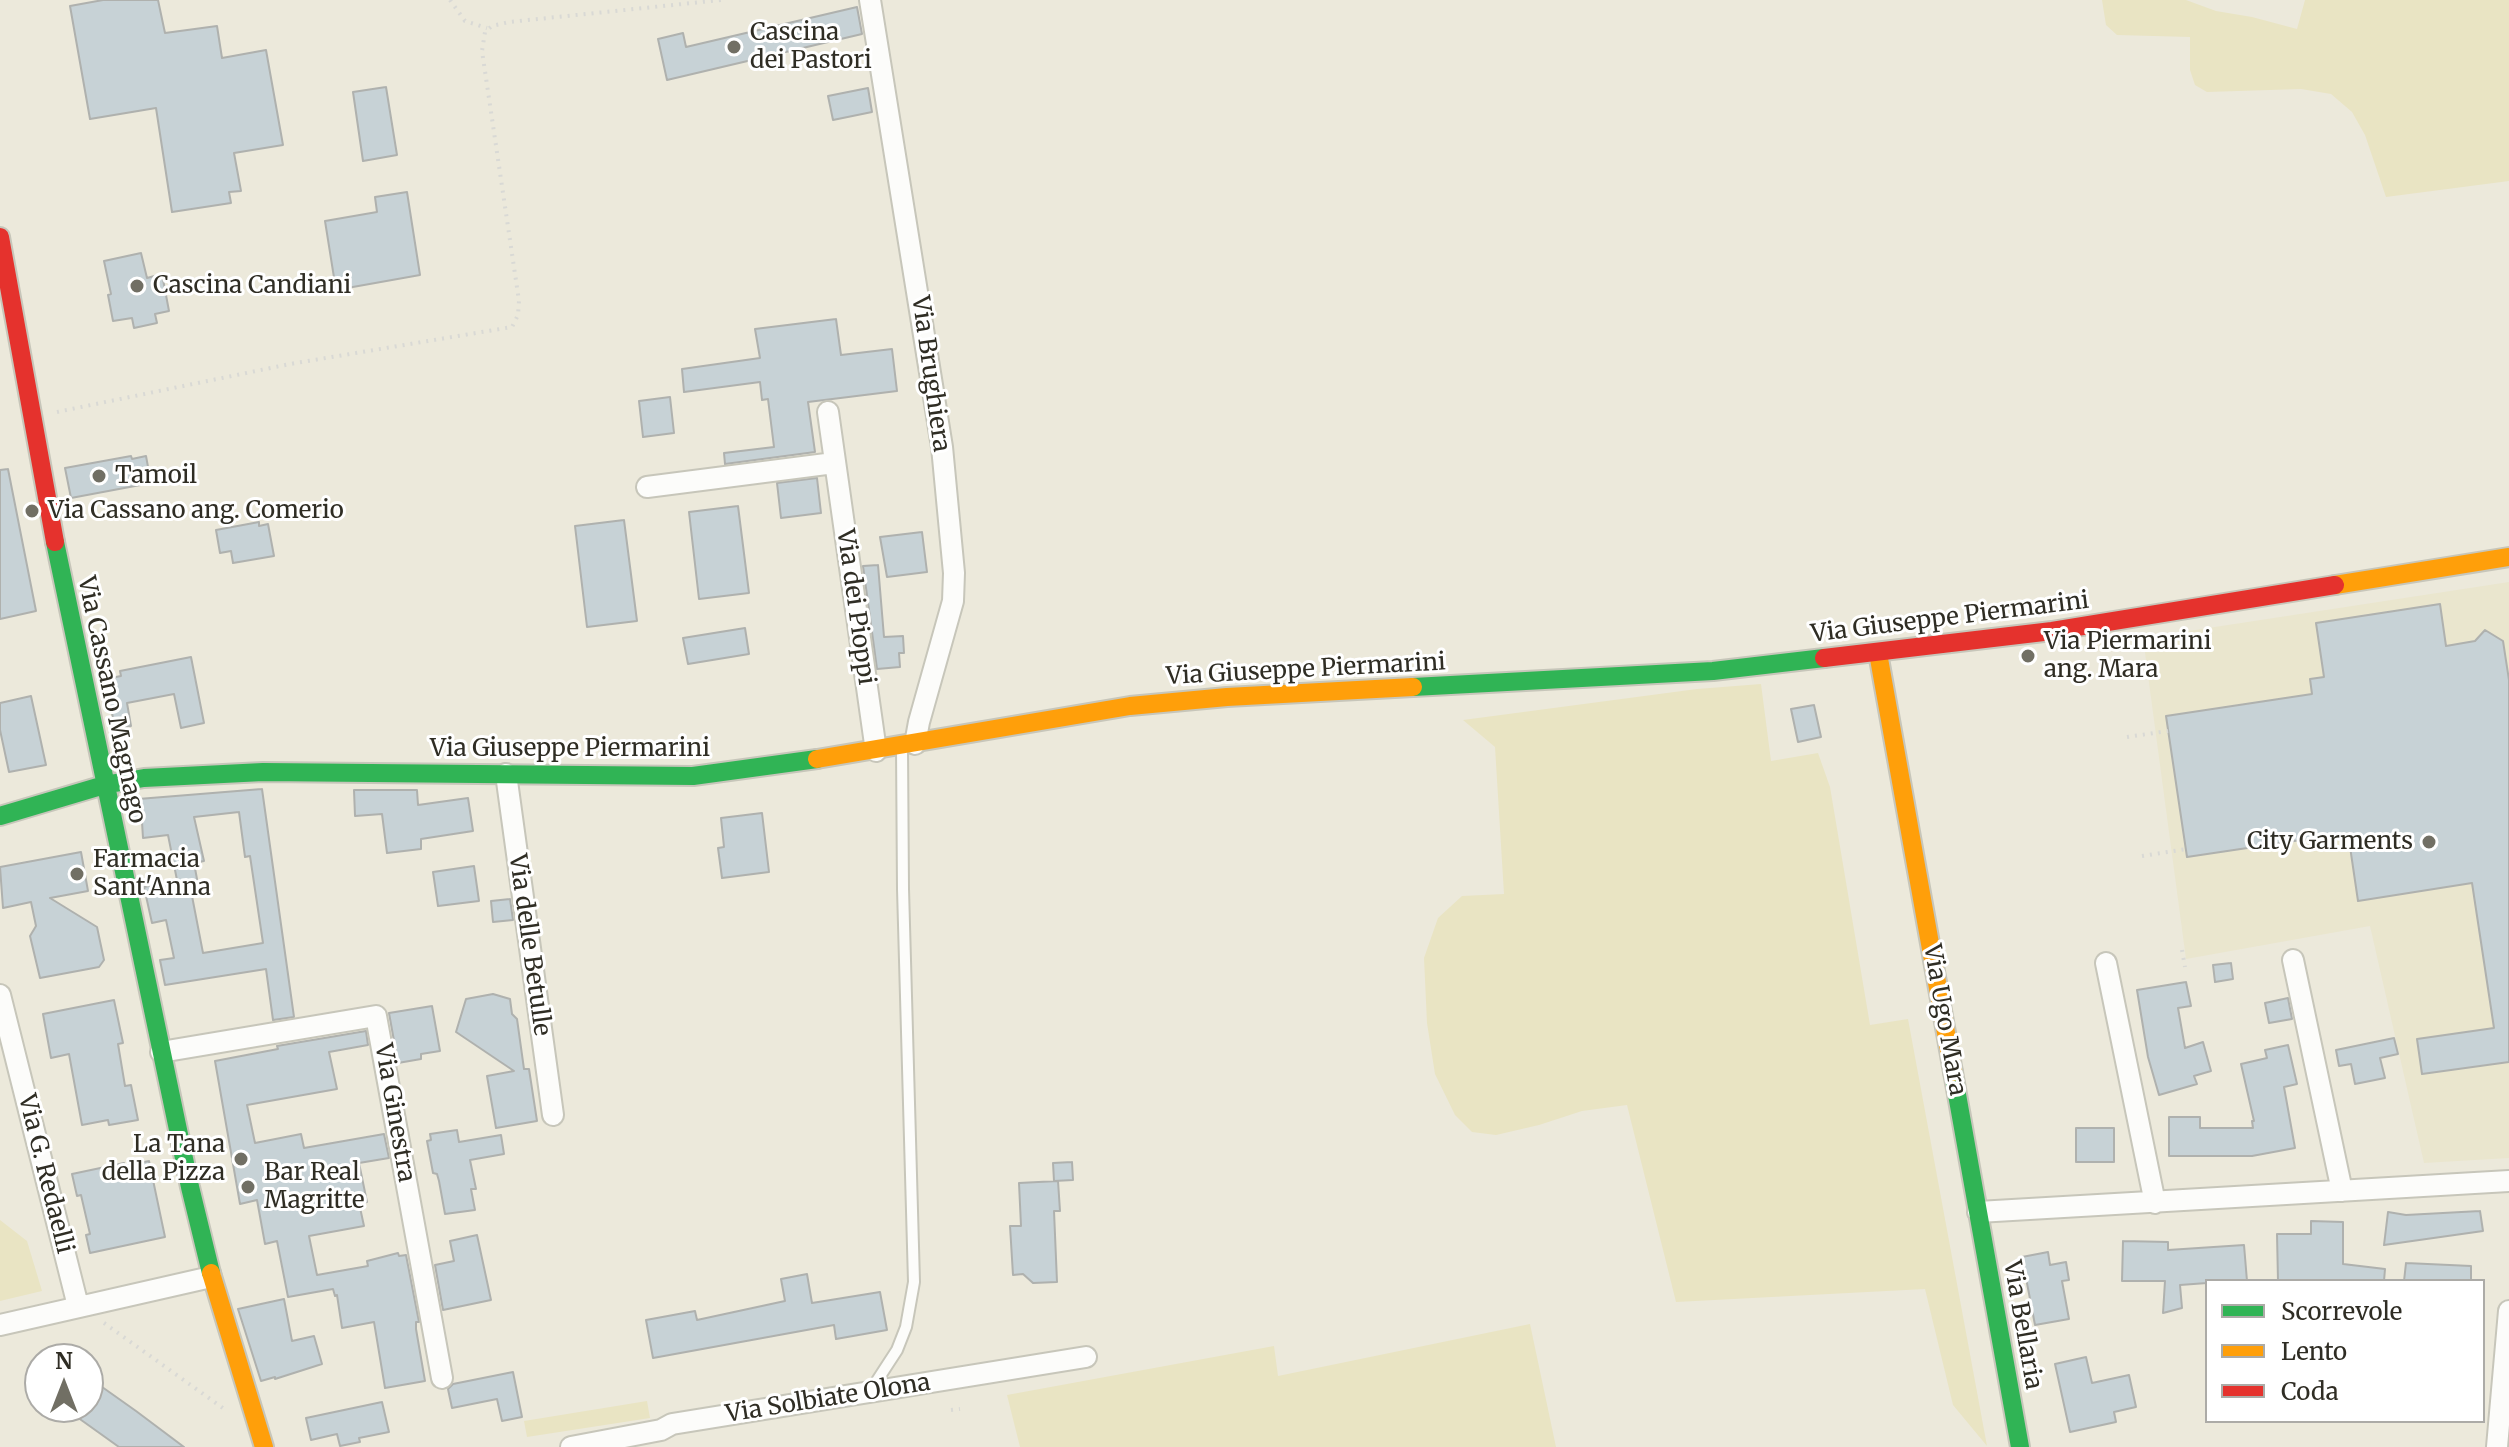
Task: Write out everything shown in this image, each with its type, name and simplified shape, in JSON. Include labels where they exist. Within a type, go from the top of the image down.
[{"type":"street","name":"Via Brughiera","points":[[871,1],[879,67],[942,447],[954,573],[953,601],[919,722],[909,745]]},
{"type":"street","name":"Via Cassano Magnago","points":[[0,237],[31,417],[161,1052],[211,1277],[264,1447]]},
{"type":"street","name":"Via dei Pioppi","points":[[828,412],[876,751]]},
{"type":"street","points":[[647,487],[834,463]]},
{"type":"street","name":"Via Giuseppe Piermarini","points":[[0,816],[127,780],[248,772],[680,777],[876,751],[1095,710],[1168,702],[1670,675],[1878,653],[2112,622],[2509,557]]},
{"type":"street","name":"Via Ugo Mara","points":[[1878,653],[1978,1212]]},
{"type":"street","name":"Via delle Betulle","points":[[506,774],[553,1115]]},
{"type":"street","points":[[2293,960],[2342,1191]]},
{"type":"street","points":[[2106,963],[2155,1203]]},
{"type":"street","name":"Via G. Redaelli","points":[[0,995],[78,1306]]},
{"type":"street","name":"Via Ginestra","points":[[161,1052],[376,1016],[442,1378]]},
{"type":"street","points":[[1978,1212],[2509,1181]]},
{"type":"street","name":"Via Bellaria","points":[[1978,1212],[2020,1447]]},
{"type":"street","points":[[0,1325],[211,1277]]},
{"type":"street","points":[[2497,1447],[2509,1311]]},
{"type":"street","name":"Via Solbiate Olona","points":[[571,1447],[663,1438],[672,1424],[1086,1357]]},
{"type":"lane","points":[[869,1392],[897,1350],[906,1327],[914,1282],[903,889],[909,745]]},
{"type":"path","points":[[450,0],[465,21],[476,27],[490,28],[509,22],[721,0]]},
{"type":"path","points":[[31,417],[290,364],[512,327],[518,315],[519,301],[482,51],[482,39],[490,28]]},
{"type":"path","points":[[2127,737],[2168,731]]},
{"type":"path","points":[[2142,856],[2186,849]]},
{"type":"path","points":[[2182,950],[2185,967]]},
{"type":"path","points":[[99,1319],[238,1419]]},
{"type":"path","points":[[951,1410],[960,1409]]},
{"type":"shaded area","points":[[2102,0],[2186,0],[2216,11],[2297,29],[2305,0],[2509,0],[2509,181],[2386,197],[2365,135],[2352,112],[2331,94],[2301,89],[2207,92],[2195,85],[2190,70],[2190,37],[2117,35],[2106,25]]},
{"type":"shaded area","points":[[2509,582],[2509,1158],[2424,1163],[2370,926],[2186,959],[2143,638]]},
{"type":"shaded area","points":[[1761,684],[1771,761],[1818,753],[1830,787],[1870,1025],[1908,1019],[1987,1446],[1953,1405],[1925,1289],[1676,1302],[1627,1105],[1582,1111],[1496,1135],[1472,1132],[1455,1115],[1435,1074],[1427,1023],[1424,958],[1438,918],[1462,896],[1504,894],[1495,747],[1463,720],[1697,689]]},
{"type":"shaded area","points":[[0,1220],[27,1241],[42,1291],[0,1301]]},
{"type":"shaded area","points":[[1530,1324],[1556,1447],[1020,1447],[1007,1395],[1274,1346],[1278,1376]]},
{"type":"shaded area","points":[[647,1401],[650,1418],[527,1437],[524,1421]]},
{"type":"building","points":[[103,0],[158,0],[165,33],[217,26],[222,58],[266,50],[283,145],[234,153],[241,191],[229,192],[231,203],[172,212],[156,108],[90,119],[70,6]]},
{"type":"building","points":[[857,7],[862,34],[667,80],[658,39],[683,33],[686,47]]},
{"type":"building","points":[[386,87],[397,155],[363,161],[353,92]]},
{"type":"building","points":[[868,88],[872,112],[833,120],[828,96]]},
{"type":"building","points":[[407,192],[420,275],[336,290],[325,221],[377,212],[375,197]]},
{"type":"building","name":"Cascina Candiani","points":[[141,253],[147,278],[162,274],[169,311],[155,314],[157,323],[134,328],[132,318],[113,321],[104,261]]},
{"type":"building","points":[[836,319],[841,355],[892,349],[897,391],[808,402],[815,452],[725,464],[724,453],[774,447],[768,399],[762,400],[760,382],[684,392],[682,369],[760,358],[755,329]]},
{"type":"building","points":[[670,397],[674,433],[643,437],[639,401]]},
{"type":"building","points":[[131,456],[132,459],[146,456],[151,483],[71,498],[65,468]]},
{"type":"building","points":[[8,469],[36,611],[0,619],[0,470]]},
{"type":"building","points":[[817,478],[821,513],[781,518],[777,483]]},
{"type":"building","points":[[738,506],[749,593],[699,599],[689,512]]},
{"type":"building","points":[[624,520],[637,621],[587,627],[575,526]]},
{"type":"building","points":[[259,522],[259,526],[268,524],[274,556],[233,563],[231,551],[220,553],[216,530]]},
{"type":"building","points":[[922,532],[927,572],[887,577],[880,537]]},
{"type":"building","points":[[878,565],[884,637],[903,636],[904,653],[899,653],[900,667],[877,669],[863,566]]},
{"type":"building","name":"City Garments","points":[[2440,604],[2446,646],[2475,641],[2485,630],[2503,641],[2509,680],[2509,1062],[2422,1074],[2417,1039],[2494,1028],[2472,883],[2358,901],[2348,833],[2187,857],[2166,716],[2312,694],[2310,679],[2324,677],[2316,623]]},
{"type":"building","points":[[745,628],[749,654],[688,664],[683,638]]},
{"type":"building","points":[[191,657],[204,723],[181,728],[174,694],[127,703],[131,726],[115,729],[109,697],[105,698],[101,680],[121,676],[120,671]]},
{"type":"building","points":[[31,696],[46,765],[9,772],[0,730],[0,703]]},
{"type":"building","points":[[1814,705],[1821,737],[1798,742],[1791,709]]},
{"type":"building","points":[[262,789],[294,1017],[273,1020],[266,969],[165,985],[160,960],[174,958],[166,920],[152,923],[144,887],[177,880],[168,835],[143,838],[142,822],[131,823],[126,800]],"holes":[[[239,812],[245,857],[250,856],[263,943],[203,953],[192,896],[200,895],[194,863],[204,861],[194,817]]]},
{"type":"building","points":[[354,790],[417,790],[418,805],[468,798],[473,831],[421,839],[421,849],[387,853],[382,814],[355,816]]},
{"type":"building","points":[[762,813],[769,872],[722,878],[718,848],[724,847],[721,818]]},
{"type":"building","points":[[81,852],[88,891],[50,898],[97,927],[104,960],[99,967],[40,978],[30,936],[36,926],[31,902],[3,908],[0,867]]},
{"type":"building","points":[[474,866],[479,901],[438,906],[433,872]]},
{"type":"building","points":[[510,899],[513,920],[493,922],[491,901]]},
{"type":"building","points":[[2231,963],[2233,979],[2215,982],[2213,965]]},
{"type":"building","points":[[2186,982],[2191,1006],[2178,1008],[2185,1048],[2203,1042],[2211,1071],[2194,1076],[2197,1084],[2159,1095],[2148,1057],[2137,990]]},
{"type":"building","points":[[493,994],[510,999],[512,1014],[517,1019],[524,1069],[529,1069],[537,1121],[496,1128],[487,1076],[514,1071],[456,1032],[466,999]]},
{"type":"building","points":[[2288,998],[2292,1019],[2269,1023],[2265,1003]]},
{"type":"building","points":[[114,1000],[123,1043],[118,1044],[125,1086],[131,1085],[138,1120],[109,1125],[108,1120],[82,1125],[69,1054],[51,1058],[43,1014]]},
{"type":"building","points":[[432,1006],[440,1051],[421,1054],[421,1059],[398,1063],[389,1013]]},
{"type":"building","points":[[366,1031],[368,1045],[329,1052],[337,1089],[247,1105],[255,1143],[301,1134],[304,1148],[384,1134],[389,1158],[359,1163],[367,1202],[359,1203],[364,1226],[309,1236],[317,1275],[368,1266],[367,1261],[398,1253],[399,1256],[406,1255],[419,1322],[416,1322],[416,1329],[425,1381],[385,1388],[374,1322],[342,1328],[337,1295],[333,1289],[288,1297],[277,1241],[265,1244],[257,1200],[240,1204],[215,1061],[278,1049],[277,1046]]},
{"type":"building","points":[[2394,1038],[2398,1054],[2380,1058],[2385,1078],[2355,1084],[2351,1064],[2339,1066],[2336,1050]]},
{"type":"building","points":[[2288,1045],[2297,1084],[2284,1087],[2295,1148],[2252,1156],[2169,1156],[2169,1117],[2200,1117],[2200,1128],[2253,1128],[2241,1064],[2267,1058],[2265,1050]]},
{"type":"building","points":[[2076,1128],[2114,1128],[2114,1162],[2076,1162]]},
{"type":"building","points":[[457,1130],[459,1142],[501,1135],[504,1154],[470,1160],[476,1189],[471,1189],[475,1210],[445,1214],[427,1141],[431,1140],[430,1134]]},
{"type":"building","points":[[149,1161],[165,1237],[90,1253],[86,1235],[90,1234],[81,1195],[77,1196],[72,1174]]},
{"type":"building","points":[[1072,1162],[1073,1180],[1054,1181],[1053,1163]]},
{"type":"building","points":[[1058,1181],[1060,1211],[1054,1211],[1057,1282],[1033,1283],[1023,1274],[1013,1275],[1010,1226],[1021,1226],[1019,1183]]},
{"type":"building","points":[[2480,1211],[2483,1231],[2384,1245],[2388,1212],[2406,1215]]},
{"type":"building","points":[[2311,1221],[2343,1222],[2343,1264],[2385,1269],[2384,1279],[2278,1279],[2277,1234],[2311,1234]]},
{"type":"building","points":[[477,1235],[491,1300],[443,1310],[435,1265],[454,1261],[450,1241]]},
{"type":"building","points":[[2123,1241],[2168,1242],[2168,1250],[2244,1245],[2247,1279],[2205,1279],[2205,1283],[2180,1285],[2182,1308],[2163,1313],[2165,1281],[2122,1281]]},
{"type":"building","points":[[2048,1252],[2050,1265],[2066,1262],[2069,1280],[2062,1281],[2069,1319],[2035,1325],[2022,1257]]},
{"type":"building","points":[[2406,1263],[2471,1266],[2471,1279],[2404,1279]]},
{"type":"building","points":[[807,1274],[812,1303],[880,1292],[887,1330],[836,1339],[834,1325],[653,1358],[646,1320],[695,1311],[697,1320],[785,1301],[781,1279]]},
{"type":"building","points":[[284,1299],[292,1341],[314,1336],[322,1364],[261,1381],[238,1309]]},
{"type":"building","points":[[2086,1357],[2092,1383],[2129,1375],[2136,1407],[2114,1412],[2116,1422],[2070,1432],[2055,1364]]},
{"type":"building","points":[[513,1372],[522,1417],[502,1421],[497,1399],[452,1408],[448,1389],[453,1384]]},
{"type":"building","points":[[104,1388],[184,1447],[119,1447],[85,1423],[104,1423]]},
{"type":"building","points":[[382,1402],[389,1432],[359,1438],[360,1442],[340,1446],[337,1434],[311,1440],[306,1418]]},
{"type":"traffic: fast","points":[[55,542],[190,1187],[211,1273]]},
{"type":"traffic: fast","points":[[1413,687],[1713,671],[1824,658]]},
{"type":"traffic: fast","points":[[0,816],[104,785],[144,778],[263,772],[693,776],[817,759]]},
{"type":"traffic: fast","points":[[1953,1072],[2020,1447]]},
{"type":"traffic: slow","points":[[2335,585],[2509,557]]},
{"type":"traffic: slow","points":[[1878,653],[1953,1072]]},
{"type":"traffic: slow","points":[[817,759],[1130,706],[1227,697],[1413,687]]},
{"type":"traffic: slow","points":[[211,1273],[264,1447]]},
{"type":"traffic: jam","points":[[0,237],[55,542]]},
{"type":"traffic: jam","points":[[1824,658],[2052,631],[2335,585]]},
{"type":"place","name":"Cascina dei Pastori","points":[[734,47]]},
{"type":"place","name":"Cascina Candiani","points":[[137,286]]},
{"type":"place","name":"Tamoil","points":[[99,476]]},
{"type":"place","name":"Via Cassano ang. Comerio","points":[[32,511]]},
{"type":"place","name":"Via Piermarini ang. Mara","points":[[2028,656]]},
{"type":"place","name":"City Garments","points":[[2429,842]]},
{"type":"place","name":"Farmacia Sant'Anna","points":[[77,874]]},
{"type":"place","name":"La Tana della Pizza","points":[[241,1159]]},
{"type":"place","name":"Bar Real Magritte","points":[[248,1187]]}]
